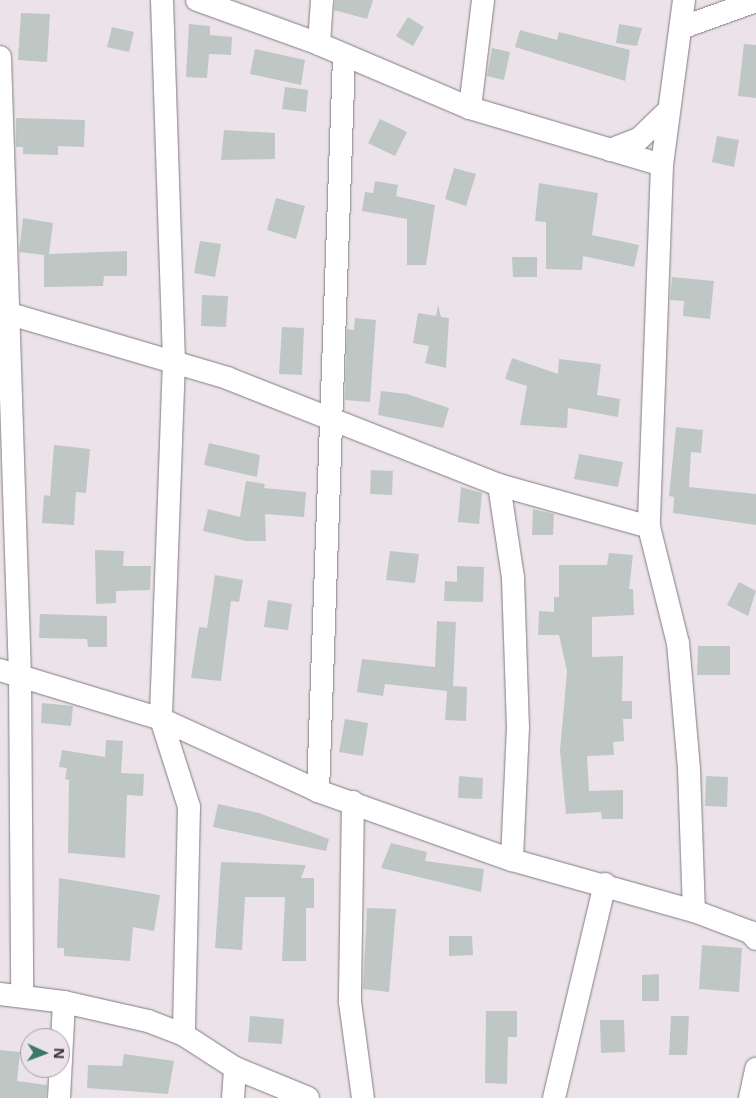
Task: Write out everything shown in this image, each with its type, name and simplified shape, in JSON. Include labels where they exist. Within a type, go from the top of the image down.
[{"type":"street","points":[[162,0],[174,361],[161,719],[189,808],[184,1035]]},
{"type":"street","points":[[198,0],[319,44],[344,57],[470,108],[662,165]]},
{"type":"street","points":[[319,44],[322,0]]},
{"type":"street","points":[[470,108],[483,0]]},
{"type":"street","points":[[684,0],[662,165],[649,527],[678,643],[689,769],[694,912]]},
{"type":"street","points":[[681,28],[756,1]]},
{"type":"street","points":[[0,57],[10,673],[22,996]]},
{"type":"street","points":[[318,790],[344,57]]},
{"type":"street","points":[[610,150],[639,140],[668,111]]},
{"type":"street","points":[[3,312],[174,361],[331,423],[500,484],[649,527]]},
{"type":"street","points":[[500,484],[513,578],[518,727],[512,860]]},
{"type":"street","points":[[10,673],[161,719],[318,790],[512,860],[604,884],[694,912],[750,932],[756,939]]},
{"type":"street","points":[[353,802],[350,1002],[363,1098]]},
{"type":"street","points":[[554,1098],[604,884]]},
{"type":"street","points":[[0,994],[64,1002],[148,1021],[184,1035],[235,1068],[308,1098]]},
{"type":"street","points":[[60,1098],[64,1002]]},
{"type":"street","points":[[233,1098],[235,1068]]},
{"type":"street","points":[[750,1098],[756,1069]]},
{"type":"building","points":[[335,0],[373,0],[367,19],[334,10]]},
{"type":"building","points":[[21,13],[50,14],[47,62],[18,60]]},
{"type":"building","points":[[408,17],[424,27],[413,46],[396,36]]},
{"type":"building","points":[[189,24],[210,26],[210,35],[232,37],[231,55],[209,54],[207,78],[186,77]]},
{"type":"building","points":[[619,24],[642,28],[637,46],[616,43]]},
{"type":"building","points":[[112,27],[134,32],[129,52],[107,47]]},
{"type":"building","points":[[520,30],[557,40],[559,32],[630,50],[625,81],[515,47]]},
{"type":"building","points":[[744,44],[756,45],[756,98],[738,96]]},
{"type":"building","points":[[492,48],[510,52],[504,80],[487,76]]},
{"type":"building","points":[[255,49],[305,60],[301,85],[250,74]]},
{"type":"building","points":[[285,87],[308,90],[306,112],[282,109]]},
{"type":"building","points":[[16,118],[85,120],[84,147],[58,146],[58,155],[23,154],[23,147],[16,147]]},
{"type":"building","points":[[380,119],[407,132],[395,156],[368,143]]},
{"type":"building","points":[[224,130],[275,133],[275,159],[221,160]]},
{"type":"building","points":[[717,136],[739,140],[734,167],[712,162]]},
{"type":"building","points":[[454,168],[476,174],[466,206],[445,199]]},
{"type":"building","points":[[375,181],[398,185],[396,196],[435,205],[426,265],[407,265],[407,219],[362,211],[365,192],[373,193]]},
{"type":"building","points":[[539,183],[598,193],[592,235],[639,245],[634,267],[583,256],[582,270],[546,269],[546,222],[535,221]]},
{"type":"building","points":[[276,198],[305,206],[296,239],[267,230]]},
{"type":"building","points":[[23,218],[53,223],[49,254],[127,251],[127,276],[104,276],[103,286],[44,287],[44,255],[19,252]]},
{"type":"building","points":[[200,241],[221,244],[215,277],[194,273]]},
{"type":"building","points":[[512,257],[537,257],[537,277],[513,277]]},
{"type":"building","points":[[672,277],[714,281],[710,319],[683,316],[684,301],[670,300]]},
{"type":"building","points":[[202,295],[228,296],[226,327],[201,326]]},
{"type":"building","points":[[438,305],[441,317],[449,318],[446,368],[425,363],[429,346],[413,343],[418,313],[436,316]]},
{"type":"building","points":[[355,318],[376,320],[370,402],[345,400],[347,329],[354,330]]},
{"type":"building","points":[[282,327],[304,328],[302,375],[279,374]]},
{"type":"building","points":[[512,358],[558,374],[559,359],[601,364],[597,395],[620,399],[618,417],[568,408],[567,428],[520,425],[527,386],[505,379]]},
{"type":"building","points":[[381,391],[407,394],[449,408],[443,428],[378,415]]},
{"type":"building","points":[[676,427],[703,430],[701,453],[691,452],[689,487],[756,494],[756,525],[673,513],[674,497],[669,496]]},
{"type":"building","points":[[209,443],[260,455],[257,477],[204,465]]},
{"type":"building","points":[[54,445],[90,449],[86,493],[76,492],[74,525],[42,523],[44,495],[50,496]]},
{"type":"building","points":[[579,454],[623,462],[618,487],[574,479]]},
{"type":"building","points":[[371,470],[393,471],[392,495],[370,494]]},
{"type":"building","points":[[246,481],[265,484],[264,488],[306,492],[304,517],[265,514],[266,541],[246,541],[203,531],[208,509],[240,517]]},
{"type":"building","points":[[461,487],[482,493],[479,524],[458,522]]},
{"type":"building","points":[[533,509],[554,514],[553,535],[532,535]]},
{"type":"building","points":[[95,550],[124,551],[123,566],[151,566],[150,590],[116,591],[116,603],[96,604]]},
{"type":"building","points":[[390,551],[419,554],[415,583],[386,580]]},
{"type":"building","points":[[609,553],[633,555],[629,589],[633,589],[634,615],[592,617],[592,657],[623,656],[622,701],[632,701],[632,719],[623,719],[624,741],[613,742],[614,755],[587,756],[589,791],[623,790],[623,819],[602,819],[601,812],[566,814],[560,751],[567,671],[559,635],[538,635],[539,611],[554,612],[554,597],[559,597],[559,565],[607,565]]},
{"type":"building","points":[[457,566],[484,567],[483,602],[444,601],[445,581],[457,582]]},
{"type":"building","points":[[215,575],[243,580],[239,602],[231,601],[221,681],[191,678],[199,627],[207,628]]},
{"type":"building","points":[[739,582],[756,591],[748,616],[727,605]]},
{"type":"building","points":[[268,600],[292,604],[288,630],[264,627]]},
{"type":"building","points":[[40,614],[107,616],[107,647],[88,647],[87,639],[39,638]]},
{"type":"building","points":[[437,621],[456,622],[453,686],[467,687],[466,721],[445,720],[447,691],[385,684],[383,696],[357,692],[362,659],[435,667]]},
{"type":"building","points":[[698,646],[730,646],[730,675],[697,675]]},
{"type":"building","points":[[42,703],[73,706],[71,726],[41,723]]},
{"type":"building","points":[[345,719],[368,723],[363,756],[339,752]]},
{"type":"building","points":[[106,740],[123,741],[121,773],[144,774],[143,796],[127,795],[125,858],[68,853],[69,780],[65,779],[67,768],[59,767],[62,750],[105,757]]},
{"type":"building","points":[[459,776],[483,778],[482,799],[458,798]]},
{"type":"building","points":[[706,776],[728,777],[727,807],[705,806]]},
{"type":"building","points":[[218,804],[259,813],[329,839],[326,851],[213,827]]},
{"type":"building","points":[[391,843],[427,852],[425,861],[484,869],[481,892],[381,868]]},
{"type":"building","points":[[221,862],[306,865],[301,878],[314,878],[314,908],[306,908],[306,961],[282,961],[285,897],[245,897],[242,950],[215,948]]},
{"type":"building","points":[[59,878],[160,895],[154,931],[133,927],[130,961],[64,956],[64,948],[57,948]]},
{"type":"building","points":[[367,908],[396,909],[389,992],[363,989]]},
{"type":"building","points":[[449,936],[472,936],[473,955],[449,956]]},
{"type":"building","points":[[702,945],[742,948],[739,992],[699,989]]},
{"type":"building","points":[[659,974],[659,1001],[642,1001],[642,975]]},
{"type":"building","points":[[486,1011],[517,1011],[517,1037],[508,1037],[507,1084],[485,1083]]},
{"type":"building","points":[[250,1016],[284,1019],[282,1044],[248,1042]]},
{"type":"building","points":[[671,1016],[689,1016],[687,1055],[669,1055]]},
{"type":"building","points":[[600,1020],[624,1020],[625,1052],[601,1053]]},
{"type":"building","points":[[0,1050],[20,1052],[17,1081],[47,1085],[46,1098],[0,1098]]},
{"type":"building","points":[[124,1054],[174,1061],[168,1094],[87,1088],[88,1065],[122,1066]]}]
